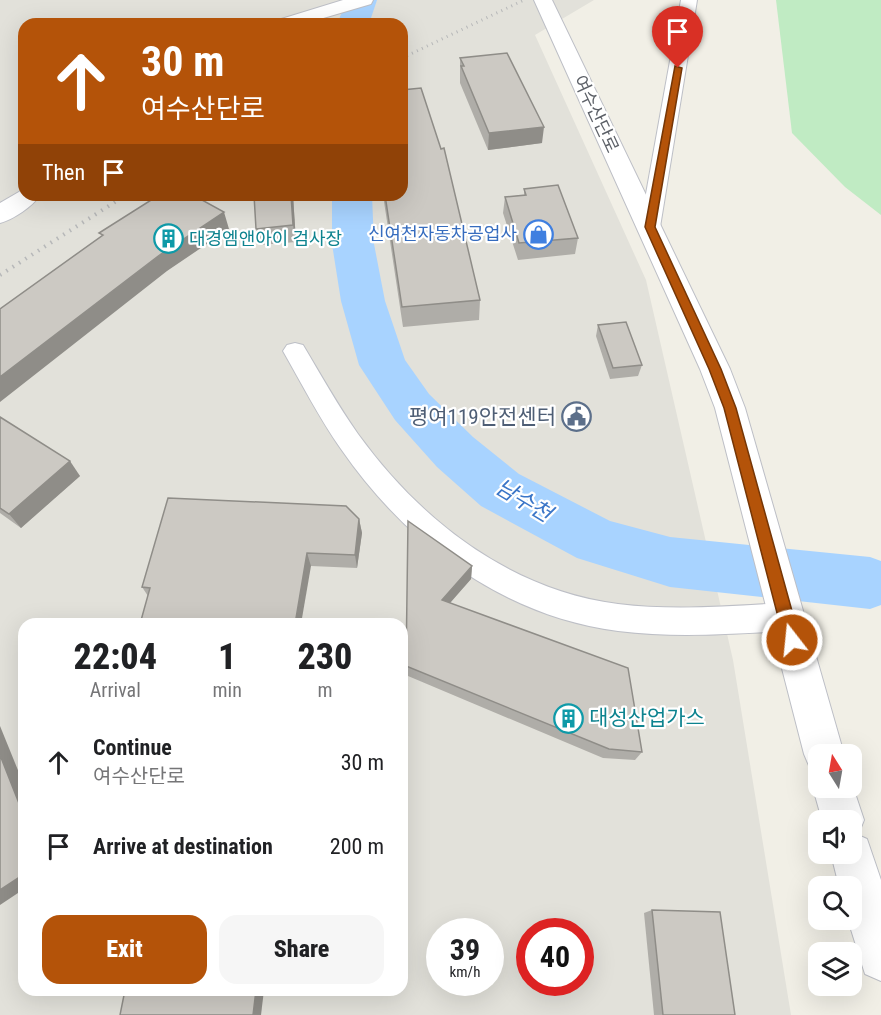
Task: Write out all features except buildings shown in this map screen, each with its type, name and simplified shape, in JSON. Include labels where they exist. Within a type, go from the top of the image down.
[{"type":"street","points":[[292,0],[300,18],[364,0]]},
{"type":"street","name":"여수산단로","points":[[543,0],[715,369],[730,408],[786,617]]},
{"type":"street","points":[[650,227],[689,0]]},
{"type":"street","points":[[0,215],[20,201]]},
{"type":"street","points":[[295,351],[346,438],[393,495],[449,549],[514,589],[550,602],[631,618],[660,621],[786,617],[821,744]]},
{"type":"street","points":[[855,864],[881,958]]},
{"type":"shaded area","points":[[0,0],[594,0],[535,35],[646,280],[733,660],[791,1015],[0,1015]]},
{"type":"green space","points":[[776,0],[881,0],[881,215],[845,187],[792,133]]},
{"type":"waterway","name":"남수천","points":[[355,18],[362,0]]},
{"type":"waterway","name":"남수천","points":[[352,201],[353,244],[363,301],[383,365],[412,407],[455,452],[500,490],[597,541],[670,562],[870,583]]},
{"type":"waterway","name":"남수천","points":[[870,583],[881,584]]},
{"type":"railway","points":[[408,55],[524,0]]},
{"type":"railway","points":[[0,275],[117,201]]},
{"type":"place","name":"신여천자동차공업사","points":[[538,234]]},
{"type":"place","name":"대경엠앤아이 검사장","points":[[168,239]]},
{"type":"place","name":"평여119안전센터","points":[[577,417]]},
{"type":"place","name":"대성산업가스","points":[[568,718]]},
{"type":"route","points":[[678,68],[650,227],[715,369],[730,408],[792,640]]}]
